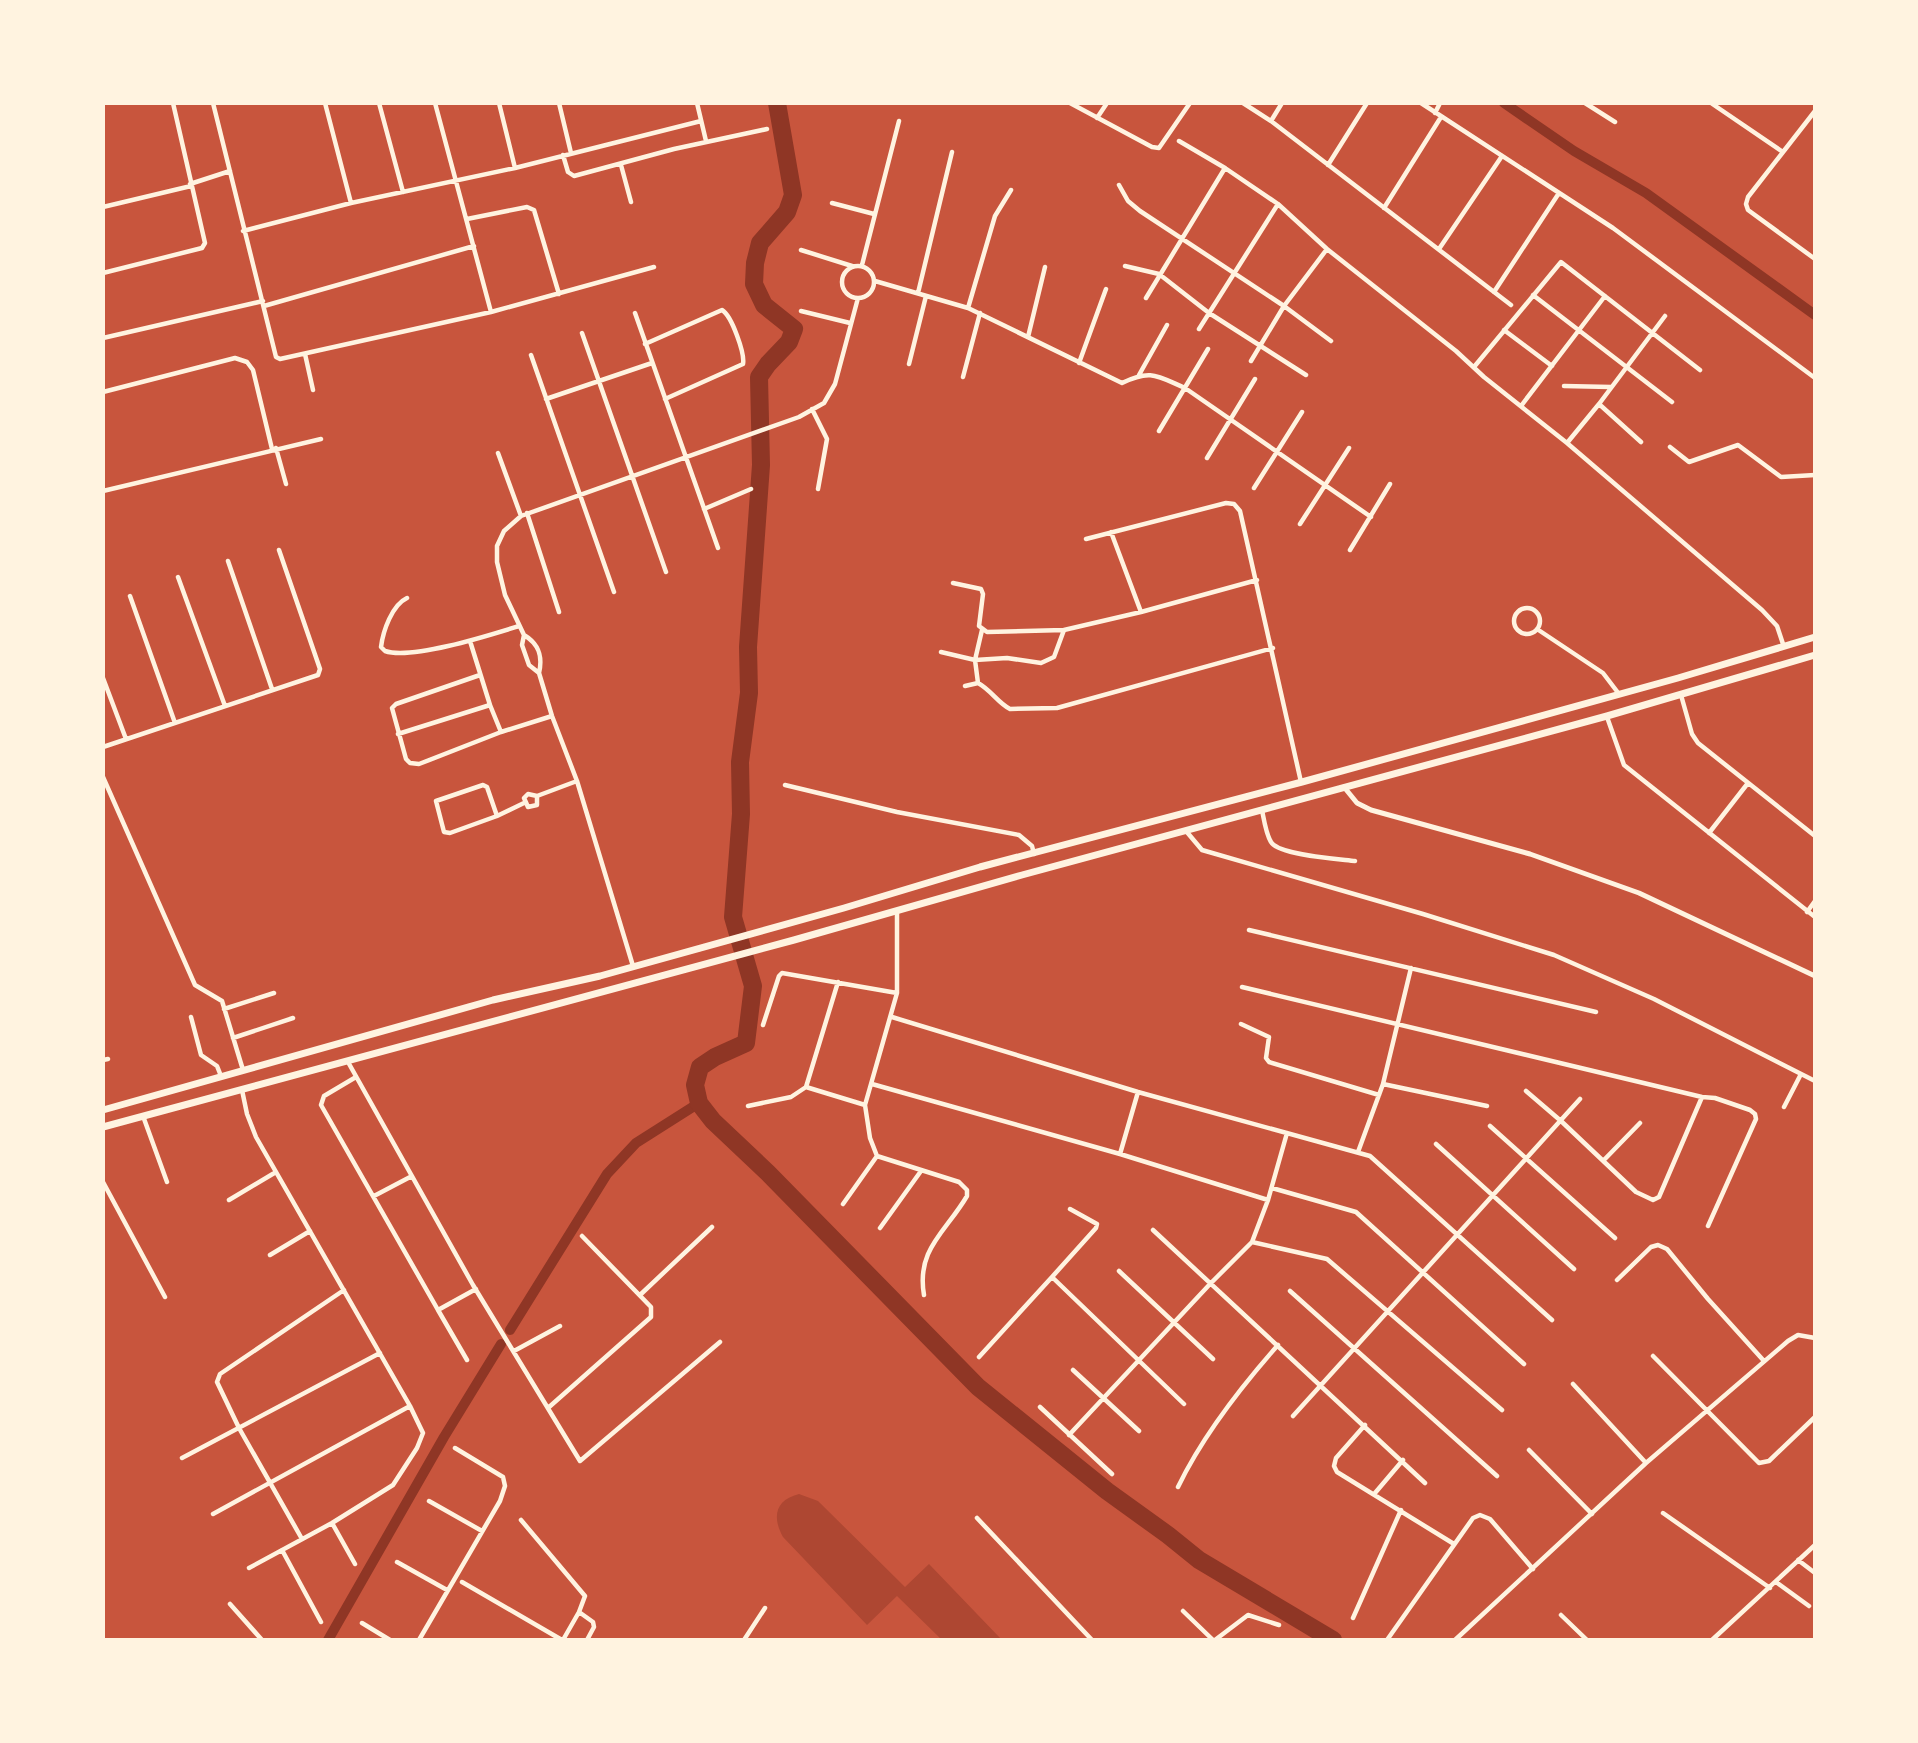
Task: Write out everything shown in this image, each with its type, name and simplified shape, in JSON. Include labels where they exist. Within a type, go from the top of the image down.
[{"type":"main road","points":[[103,1110],[493,1000],[752,934],[980,867],[1339,772],[1815,637]]},
{"type":"main road","points":[[103,1127],[1607,716],[1815,655]]},
{"type":"main road","points":[[1339,772],[1344,787]]},
{"type":"street","points":[[103,273],[202,248],[205,238],[173,103]]},
{"type":"street","points":[[213,103],[276,357],[285,359],[491,312],[654,267]]},
{"type":"street","points":[[325,103],[351,203]]},
{"type":"street","points":[[379,103],[403,192]]},
{"type":"street","points":[[435,103],[491,312]]},
{"type":"street","points":[[499,103],[515,168]]},
{"type":"street","points":[[559,103],[571,153]]},
{"type":"street","points":[[697,103],[706,141]]},
{"type":"street","points":[[1070,103],[1152,147],[1159,148],[1190,103]]},
{"type":"street","points":[[1097,118],[1107,103]]},
{"type":"street","points":[[1242,103],[1271,121],[1511,305]]},
{"type":"street","points":[[1271,121],[1282,103]]},
{"type":"street","points":[[1328,165],[1367,103]]},
{"type":"street","points":[[1421,103],[1614,228],[1815,378]]},
{"type":"street","points":[[1435,113],[1440,103]]},
{"type":"street","points":[[1586,103],[1615,122]]},
{"type":"street","points":[[1711,103],[1783,152]]},
{"type":"street","points":[[1815,111],[1748,197],[1746,204],[1748,210],[1815,259]]},
{"type":"street","points":[[1384,208],[1441,117]]},
{"type":"street","points":[[243,231],[351,203],[515,168],[701,121]]},
{"type":"street","points":[[862,265],[899,121]]},
{"type":"street","points":[[563,155],[568,172],[574,176],[706,141],[767,129]]},
{"type":"street","points":[[1179,141],[1224,167],[1278,204],[1327,249],[1567,443],[1762,610],[1777,626],[1783,645]]},
{"type":"street","points":[[918,293],[952,152]]},
{"type":"street","points":[[1438,249],[1502,156]]},
{"type":"street","points":[[621,165],[631,202]]},
{"type":"street","points":[[1146,298],[1224,167]]},
{"type":"street","points":[[103,207],[191,185],[230,171]]},
{"type":"street","points":[[1119,185],[1132,205],[1235,272],[1331,341]]},
{"type":"street","points":[[968,308],[995,216],[1011,190]]},
{"type":"street","points":[[1494,292],[1559,193]]},
{"type":"street","points":[[832,203],[874,214]]},
{"type":"street","points":[[1199,329],[1278,204]]},
{"type":"street","points":[[467,219],[527,206],[534,210],[559,294]]},
{"type":"street","points":[[103,338],[263,304],[474,246]]},
{"type":"street","points":[[1251,361],[1284,306],[1327,249]]},
{"type":"street","points":[[801,250],[853,266],[862,265],[871,271],[874,281],[868,295],[858,298],[847,294],[842,284],[844,273],[853,266]]},
{"type":"street","points":[[1474,367],[1561,262],[1700,370]]},
{"type":"street","points":[[1125,266],[1159,274],[1209,313],[1307,375]]},
{"type":"street","points":[[1028,337],[1045,267]]},
{"type":"street","points":[[874,281],[968,308],[1122,383],[1139,375],[1153,374],[1185,388],[1371,517]]},
{"type":"street","points":[[1079,363],[1105,289]]},
{"type":"street","points":[[1533,295],[1672,402]]},
{"type":"street","points":[[909,364],[926,296]]},
{"type":"street","points":[[1521,406],[1605,296]]},
{"type":"street","points":[[633,966],[577,780],[552,716],[539,673],[542,662],[540,652],[534,641],[524,635],[505,594],[497,562],[497,546],[504,531],[527,513],[771,427],[824,403],[835,384],[858,298]]},
{"type":"street","points":[[645,344],[722,310],[729,316],[737,337],[743,364],[665,399]]},
{"type":"street","points":[[801,311],[850,323]]},
{"type":"street","points":[[635,313],[718,548]]},
{"type":"street","points":[[963,377],[980,313]]},
{"type":"street","points":[[1567,443],[1665,316]]},
{"type":"street","points":[[1139,375],[1167,325]]},
{"type":"street","points":[[1504,330],[1552,366]]},
{"type":"street","points":[[582,333],[666,572]]},
{"type":"street","points":[[1159,431],[1208,349]]},
{"type":"street","points":[[305,354],[313,390]]},
{"type":"street","points":[[531,355],[614,592]]},
{"type":"street","points":[[103,392],[235,358],[247,362],[253,370],[286,484]]},
{"type":"street","points":[[546,399],[652,363]]},
{"type":"street","points":[[1207,458],[1255,379]]},
{"type":"street","points":[[1564,386],[1612,387]]},
{"type":"street","points":[[1599,404],[1641,442]]},
{"type":"street","points":[[812,410],[827,439],[818,489]]},
{"type":"street","points":[[1254,488],[1303,412]]},
{"type":"street","points":[[103,491],[274,448],[321,439]]},
{"type":"street","points":[[1670,447],[1689,462],[1738,445],[1781,477],[1815,475]]},
{"type":"street","points":[[1300,524],[1349,448]]},
{"type":"street","points":[[498,453],[521,516]]},
{"type":"street","points":[[1350,550],[1390,484]]},
{"type":"street","points":[[704,509],[751,489]]},
{"type":"street","points":[[1086,539],[1226,503],[1234,504],[1240,510],[1301,782]]},
{"type":"street","points":[[527,513],[559,612]]},
{"type":"street","points":[[1111,532],[1141,612]]},
{"type":"street","points":[[103,747],[320,673],[279,550]]},
{"type":"street","points":[[228,561],[272,690]]},
{"type":"street","points":[[178,576],[225,706]]},
{"type":"street","points":[[953,583],[981,589],[983,594],[979,626],[987,632],[1064,630],[1257,580]]},
{"type":"street","points":[[130,596],[175,723]]},
{"type":"street","points":[[408,598],[400,601],[383,634],[381,647],[385,651],[412,651],[470,642],[519,626]]},
{"type":"street","points":[[1523,608],[1531,608],[1538,614],[1540,622],[1537,629],[1531,634],[1522,634],[1513,620],[1516,613],[1523,608]]},
{"type":"street","points":[[1537,629],[1603,673],[1619,694]]},
{"type":"street","points":[[978,683],[975,660],[982,630]]},
{"type":"street","points":[[941,652],[975,660],[1007,658],[1041,663],[1054,657],[1064,630]]},
{"type":"street","points":[[524,635],[522,645],[529,665],[539,673]]},
{"type":"street","points":[[470,642],[501,732]]},
{"type":"street","points":[[965,686],[978,683],[1010,709],[1057,708],[1273,648]]},
{"type":"street","points":[[480,675],[391,708],[406,759],[419,764],[501,732],[552,716]]},
{"type":"street","points":[[103,678],[126,739]]},
{"type":"street","points":[[1681,694],[1692,734],[1698,743],[1815,836]]},
{"type":"street","points":[[398,734],[490,705]]},
{"type":"street","points":[[1607,716],[1623,765],[1815,918]]},
{"type":"street","points":[[103,777],[195,985],[219,997],[243,1071]]},
{"type":"street","points":[[524,803],[528,794],[537,796],[577,780]]},
{"type":"street","points":[[1709,833],[1748,783]]},
{"type":"street","points":[[497,816],[485,785],[436,801],[444,832],[447,833],[497,816],[524,803]]},
{"type":"street","points":[[785,785],[897,812],[1018,835],[1032,846],[1035,854]]},
{"type":"street","points":[[1344,787],[1357,803],[1371,810],[1508,847],[1639,892],[1815,976]]},
{"type":"street","points":[[524,803],[528,807],[537,806],[537,796]]},
{"type":"street","points":[[1262,810],[1271,844],[1277,848],[1355,861]]},
{"type":"street","points":[[1186,831],[1202,850],[1554,955],[1654,999],[1815,1081]]},
{"type":"street","points":[[1807,912],[1815,901]]},
{"type":"street","points":[[897,911],[897,993],[865,1105],[870,1138],[877,1156],[959,1182],[967,1190],[967,1196],[924,1259],[922,1283],[925,1295]]},
{"type":"street","points":[[1249,930],[1596,1012]]},
{"type":"street","points":[[1358,1152],[1383,1084],[1411,968]]},
{"type":"street","points":[[763,1025],[779,975],[782,973],[897,993]]},
{"type":"street","points":[[748,1107],[791,1097],[806,1087],[838,982]]},
{"type":"street","points":[[1242,987],[1715,1098],[1751,1110],[1756,1119],[1708,1226]]},
{"type":"street","points":[[224,1009],[274,993]]},
{"type":"street","points":[[191,1017],[201,1055],[216,1066],[222,1077]]},
{"type":"street","points":[[892,1017],[1138,1092],[1370,1156],[1552,1320]]},
{"type":"street","points":[[233,1038],[293,1018]]},
{"type":"street","points":[[1241,1024],[1269,1037],[1266,1058],[1269,1062],[1378,1095]]},
{"type":"street","points":[[348,1062],[476,1289],[580,1461],[720,1342]]},
{"type":"street","points":[[1784,1107],[1801,1074]]},
{"type":"street","points":[[356,1076],[324,1096],[321,1105],[467,1360]]},
{"type":"street","points":[[872,1084],[1120,1154],[1268,1200]]},
{"type":"street","points":[[1383,1084],[1487,1106]]},
{"type":"street","points":[[806,1087],[865,1105]]},
{"type":"street","points":[[242,1090],[256,1137],[423,1433],[393,1485],[332,1523],[249,1568]]},
{"type":"street","points":[[1525,1091],[1636,1192],[1653,1200],[1659,1197],[1702,1097]]},
{"type":"street","points":[[1120,1154],[1138,1092]]},
{"type":"street","points":[[1293,1416],[1580,1099]]},
{"type":"street","points":[[143,1116],[167,1182]]},
{"type":"street","points":[[1603,1161],[1640,1123]]},
{"type":"street","points":[[1490,1126],[1615,1238]]},
{"type":"street","points":[[1069,1435],[1252,1242],[1272,1188],[1287,1133]]},
{"type":"street","points":[[1436,1144],[1574,1269]]},
{"type":"street","points":[[843,1204],[877,1156]]},
{"type":"street","points":[[880,1228],[920,1171]]},
{"type":"street","points":[[229,1200],[276,1172]]},
{"type":"street","points":[[374,1196],[412,1176]]},
{"type":"street","points":[[103,1182],[165,1297]]},
{"type":"street","points":[[1272,1188],[1356,1212],[1524,1364]]},
{"type":"street","points":[[979,1357],[1096,1228],[1094,1220],[1070,1209]]},
{"type":"street","points":[[640,1295],[712,1227]]},
{"type":"street","points":[[1153,1230],[1425,1483]]},
{"type":"street","points":[[270,1255],[310,1231]]},
{"type":"street","points":[[548,1408],[651,1317],[652,1307],[582,1236]]},
{"type":"street","points":[[1252,1242],[1326,1259],[1503,1410]]},
{"type":"street","points":[[1616,1280],[1651,1247],[1658,1245],[1667,1249],[1764,1360]]},
{"type":"street","points":[[1119,1272],[1213,1359]]},
{"type":"street","points":[[1052,1278],[1184,1404]]},
{"type":"street","points":[[438,1310],[476,1289]]},
{"type":"street","points":[[302,1539],[217,1385],[220,1374],[344,1290]]},
{"type":"street","points":[[1290,1291],[1497,1476]]},
{"type":"street","points":[[514,1351],[559,1326]]},
{"type":"street","points":[[1455,1640],[1646,1463],[1764,1360],[1798,1335],[1815,1338]]},
{"type":"street","points":[[1178,1486],[1189,1464],[1246,1381],[1278,1345]]},
{"type":"street","points":[[182,1458],[380,1353]]},
{"type":"street","points":[[1653,1356],[1754,1460],[1763,1464],[1815,1418]]},
{"type":"street","points":[[1073,1370],[1139,1431]]},
{"type":"street","points":[[1573,1384],[1646,1463]]},
{"type":"street","points":[[213,1514],[410,1406]]},
{"type":"street","points":[[1041,1407],[1112,1474]]},
{"type":"street","points":[[1365,1425],[1336,1458],[1334,1466],[1337,1472],[1454,1544]]},
{"type":"street","points":[[419,1640],[500,1501],[505,1481],[503,1477],[455,1448]]},
{"type":"street","points":[[1529,1450],[1592,1514]]},
{"type":"street","points":[[1375,1493],[1403,1460]]},
{"type":"street","points":[[429,1501],[482,1531]]},
{"type":"street","points":[[1353,1618],[1401,1510]]},
{"type":"street","points":[[1663,1513],[1770,1588]]},
{"type":"street","points":[[1387,1640],[1473,1518],[1480,1516],[1490,1519],[1533,1569]]},
{"type":"street","points":[[977,1518],[1092,1640]]},
{"type":"street","points":[[462,1582],[563,1640],[585,1596],[522,1520]]},
{"type":"street","points":[[332,1523],[355,1564]]},
{"type":"street","points":[[1712,1640],[1815,1545]]},
{"type":"street","points":[[282,1550],[321,1622]]},
{"type":"street","points":[[1798,1560],[1815,1573]]},
{"type":"street","points":[[397,1562],[447,1590]]},
{"type":"street","points":[[1776,1582],[1809,1606]]},
{"type":"street","points":[[230,1604],[262,1640]]},
{"type":"street","points":[[744,1640],[765,1608]]},
{"type":"street","points":[[1182,1611],[1214,1640],[1248,1615],[1255,1615],[1279,1625]]},
{"type":"street","points":[[579,1612],[593,1622],[594,1627],[587,1640]]},
{"type":"street","points":[[1560,1615],[1587,1640]]},
{"type":"street","points":[[362,1623],[390,1640]]},
{"type":"shaded area","points":[[799,1494],[818,1501],[905,1587],[929,1564],[1001,1639],[942,1640],[897,1596],[867,1625],[783,1537],[777,1523],[778,1510],[785,1500]]},
{"type":"waterway","points":[[777,103],[793,195],[787,212],[760,243],[754,284],[764,305],[794,329],[789,342],[759,377],[761,465],[748,647],[749,693],[740,762],[741,814],[733,917],[753,986],[746,1043],[700,1067],[695,1085],[699,1103],[713,1121],[768,1173],[978,1387],[1107,1491],[1199,1560],[1333,1640]]},
{"type":"waterway","points":[[1504,103],[1574,151],[1646,193],[1815,315]]},
{"type":"waterway","points":[[510,1330],[607,1174],[636,1143],[699,1103]]},
{"type":"waterway","points":[[328,1640],[444,1437],[501,1344]]}]
